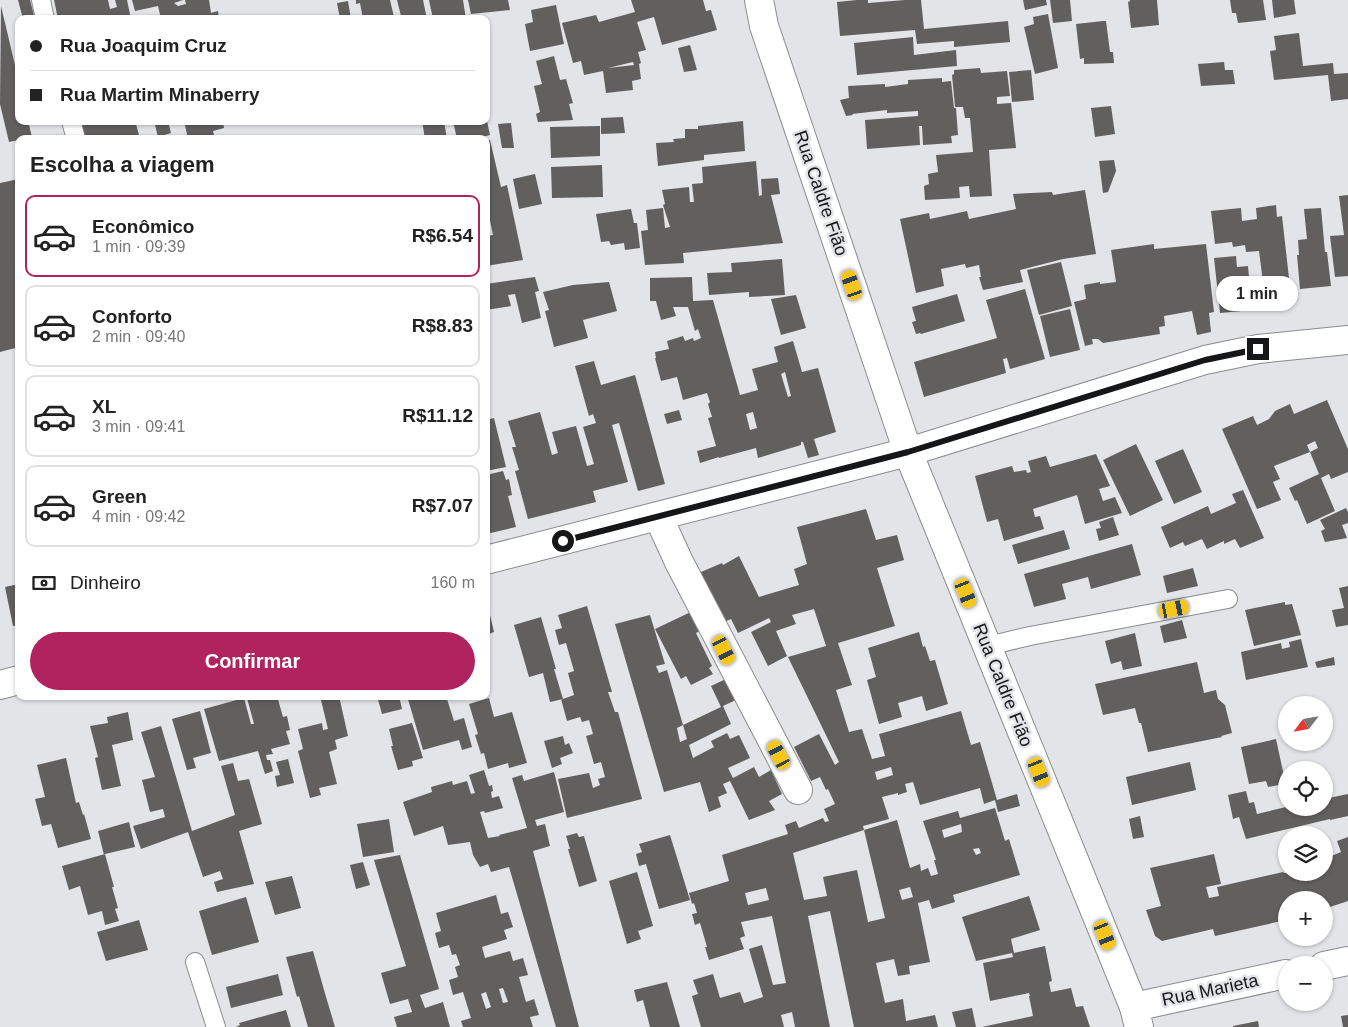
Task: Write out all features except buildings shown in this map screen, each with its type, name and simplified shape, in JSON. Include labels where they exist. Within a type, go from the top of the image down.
[{"type":"street","name":"Rua Caldre Fião","points":[[759,0],[764,26],[908,452],[1137,1017]]},
{"type":"street","points":[[490,559],[908,452],[1205,360],[1258,349],[1348,340]]},
{"type":"street","points":[[658,516],[678,562],[798,790]]},
{"type":"street","points":[[0,685],[15,681]]},
{"type":"street","points":[[1333,964],[1348,961]]},
{"type":"street","name":"Rua Marieta","points":[[1137,1017],[1278,976]]},
{"type":"lane","points":[[41,0],[44,15]]},
{"type":"lane","points":[[988,646],[1030,636],[1228,599]]},
{"type":"lane","points":[[195,962],[216,1027]]},
{"type":"route","points":[[563,541],[908,452],[1205,360],[1258,349]]}]
